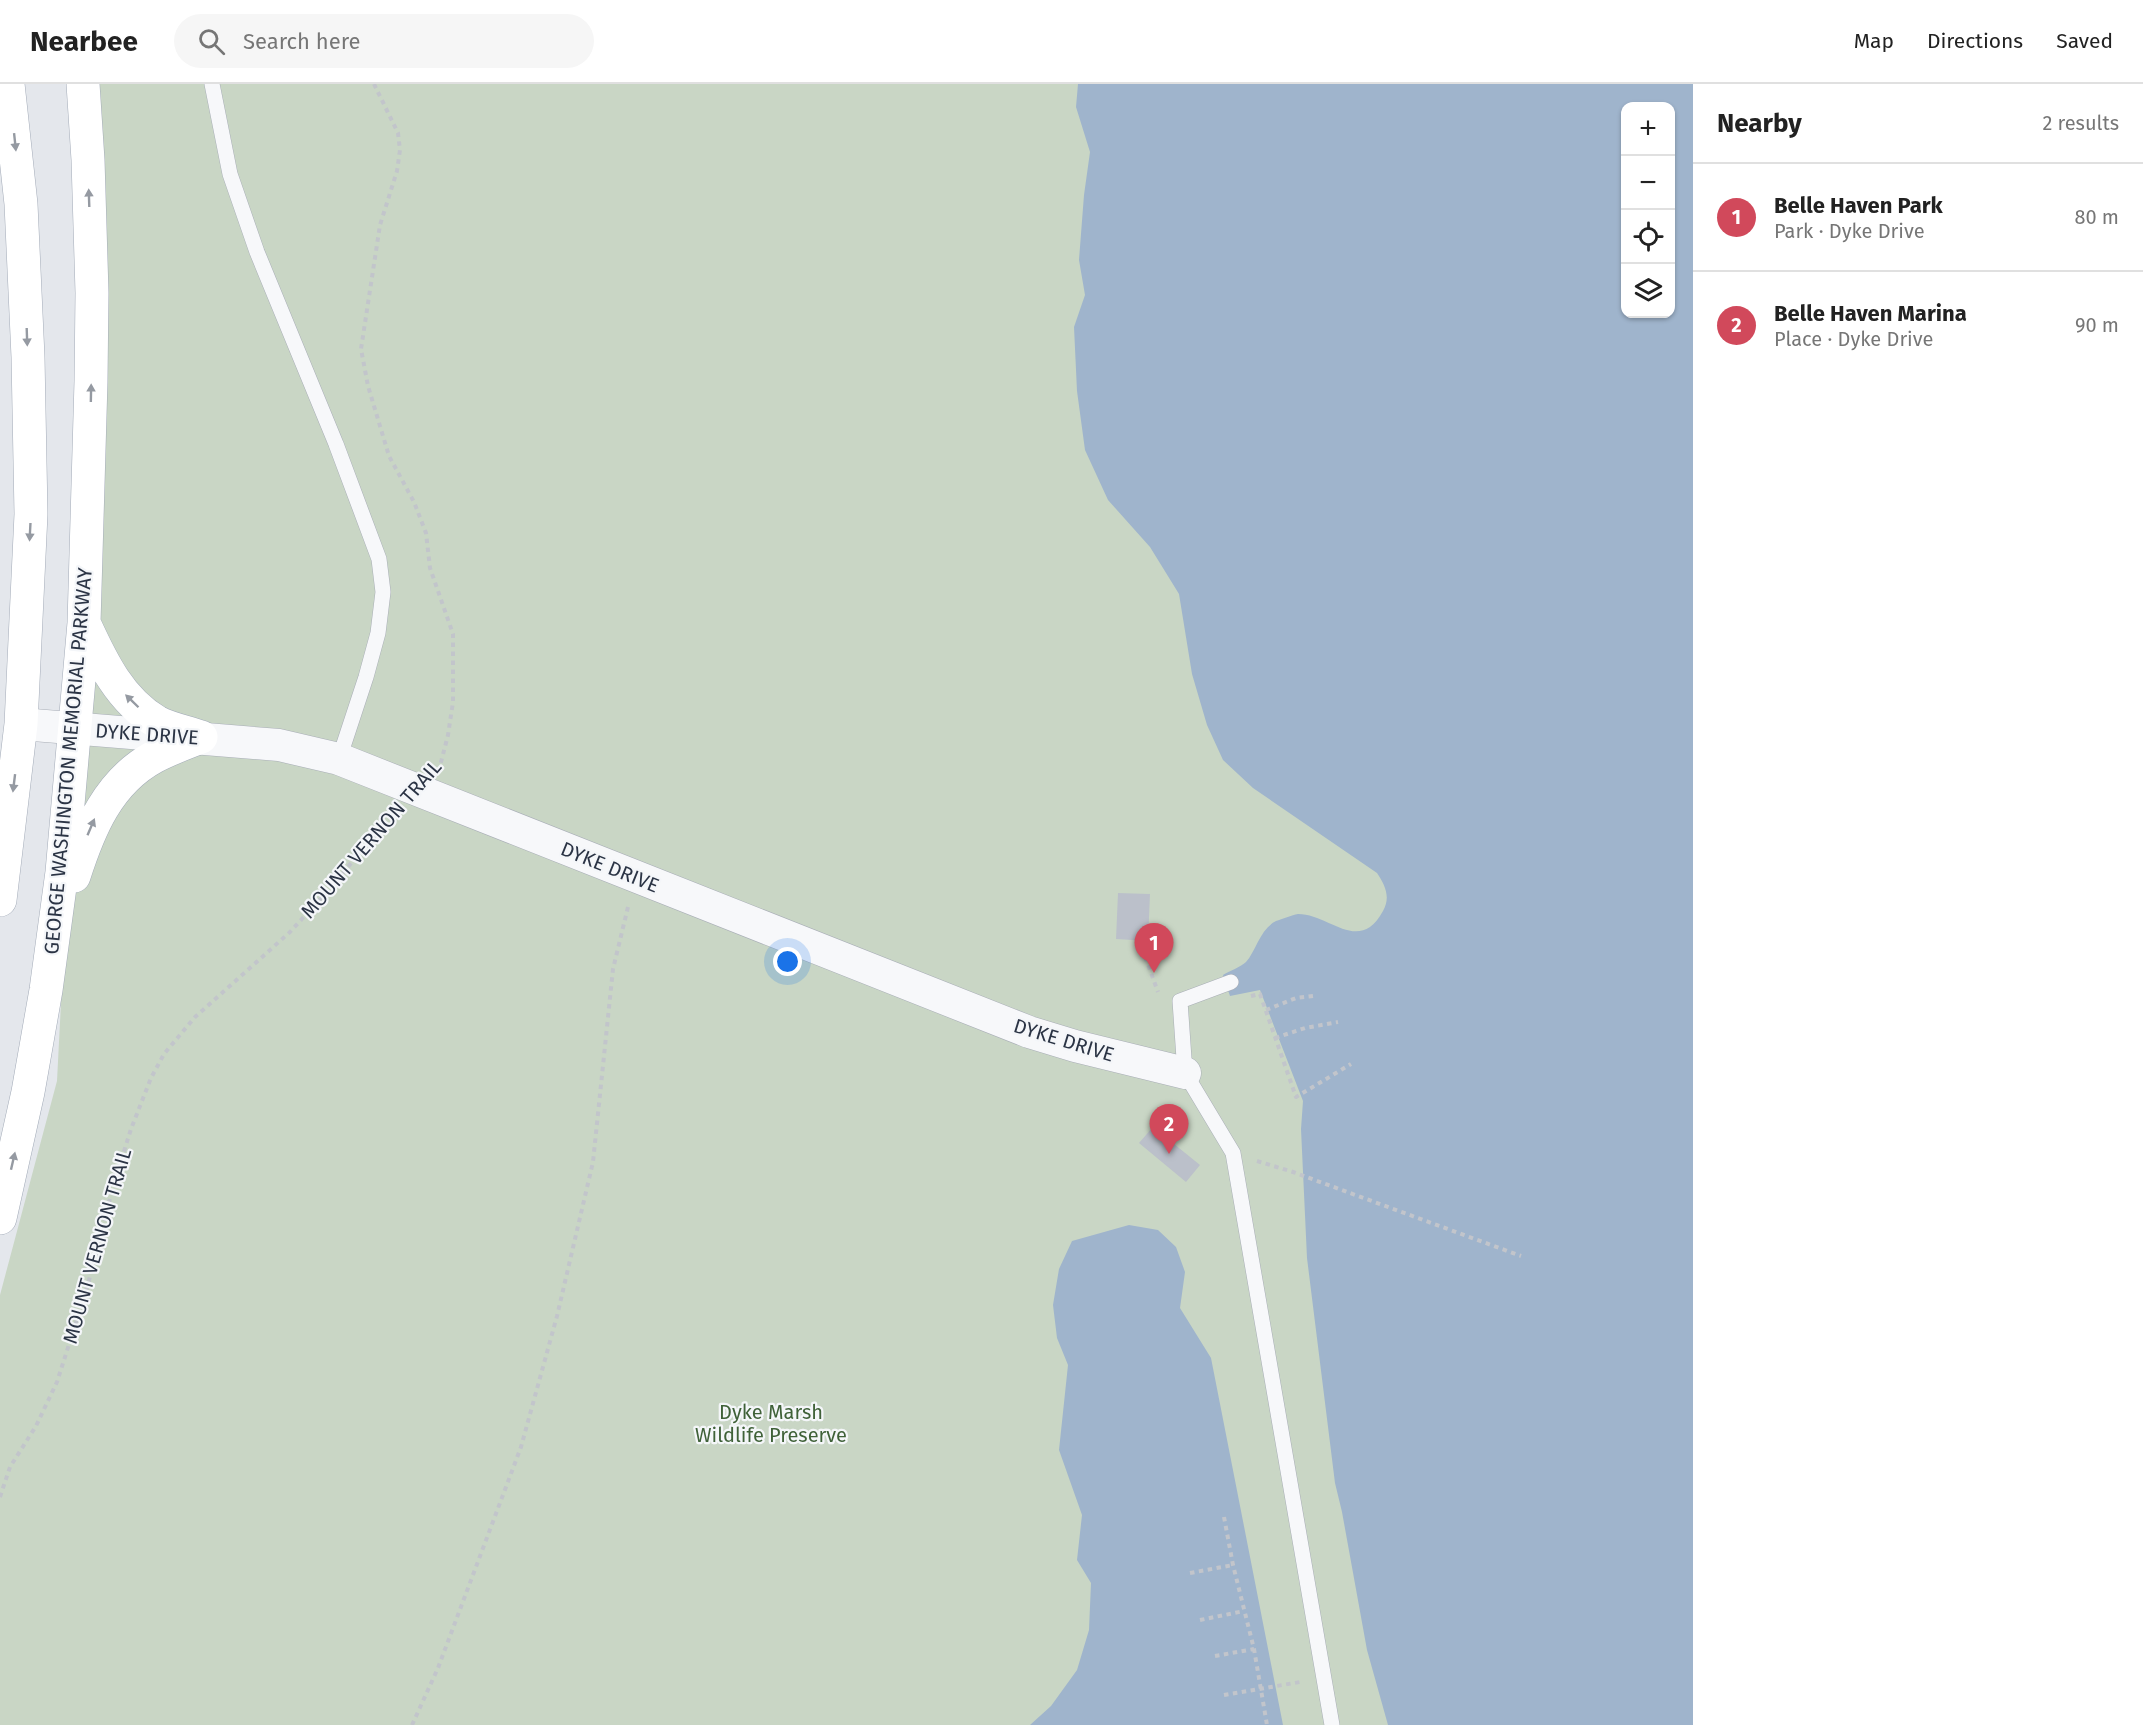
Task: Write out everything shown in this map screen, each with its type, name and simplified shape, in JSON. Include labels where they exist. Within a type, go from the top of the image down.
[{"type":"main road","points":[[0,900],[21,724],[30,513],[28,380],[21,204],[8,84]]},
{"type":"main road","name":"GEORGE WASHINGTON MEMORIAL PARKWAY","points":[[0,1218],[28,1092],[62,872],[84,623],[92,381],[92,293],[83,84]]},
{"type":"main road","points":[[84,623],[112,679],[133,703],[158,722],[201,737]]},
{"type":"main road","points":[[52,942],[84,844],[96,816],[112,792],[153,758],[201,737]]},
{"type":"street","name":"DYKE DRIVE","points":[[21,724],[279,745],[339,759],[1029,1032],[1075,1046],[1185,1073]]},
{"type":"lane","points":[[212,84],[230,174],[257,252],[336,444],[380,559],[383,592],[378,633],[339,759]]},
{"type":"lane","points":[[1231,982],[1180,1001],[1185,1073],[1233,1153],[1332,1725]]},
{"type":"path","name":"MOUNT VERNON TRAIL","points":[[0,1497],[10,1467],[36,1426],[57,1382],[87,1288],[114,1183],[131,1129],[151,1078],[164,1054],[195,1017],[290,932],[334,884],[392,813],[440,765],[448,735],[453,702],[453,634],[430,568],[426,533],[414,502],[389,456],[368,386],[361,349],[380,225],[397,171],[400,150],[398,132],[374,84]]},
{"type":"path","points":[[412,1725],[438,1668],[521,1447],[557,1316],[593,1162],[614,969],[634,877]]},
{"type":"path","points":[[1139,940],[1161,1000],[1180,1001]]},
{"type":"path","points":[[1250,996],[1260,994],[1296,1097],[1351,1064]]},
{"type":"path","points":[[1266,1010],[1296,998],[1313,996]]},
{"type":"path","points":[[1275,1038],[1305,1028],[1338,1022]]},
{"type":"path","points":[[1233,1153],[1293,1172],[1521,1256]]},
{"type":"path","points":[[1224,1517],[1233,1565],[1254,1649],[1267,1725]]},
{"type":"path","points":[[1190,1574],[1233,1565]]},
{"type":"path","points":[[1200,1620],[1244,1611]]},
{"type":"path","points":[[1215,1656],[1254,1649]]},
{"type":"path","points":[[1224,1695],[1282,1685]]},
{"type":"green space","name":"Dyke Marsh Wildlife Preserve","points":[[80,84],[1084,84],[1412,888],[1541,1725],[0,1725],[0,1295],[57,1081],[75,729]]},
{"type":"water","points":[[1078,84],[1693,84],[1693,1725],[1388,1725],[1367,1650],[1335,1483],[1307,1258],[1301,1129],[1303,1101],[1260,990],[1230,996],[1223,975],[1246,962],[1266,929],[1276,921],[1290,916],[1298,914],[1310,916],[1344,929],[1364,930],[1374,924],[1383,911],[1387,901],[1386,891],[1377,873],[1253,788],[1223,760],[1207,725],[1192,674],[1179,594],[1150,547],[1108,500],[1085,450],[1077,391],[1074,327],[1085,295],[1079,260],[1090,152],[1076,107]]},
{"type":"water","points":[[1129,1225],[1158,1230],[1176,1247],[1185,1272],[1180,1308],[1211,1358],[1283,1725],[1030,1725],[1051,1706],[1077,1670],[1089,1630],[1091,1583],[1077,1560],[1082,1515],[1059,1450],[1068,1365],[1057,1338],[1053,1305],[1059,1269],[1072,1241]]},
{"type":"building","points":[[1118,893],[1150,894],[1148,941],[1116,939]]},
{"type":"building","points":[[1153,1127],[1200,1165],[1186,1182],[1139,1143]]},
{"type":"place","name":"Belle Haven Park","points":[[1154,973]]},
{"type":"place","name":"Belle Haven Marina","points":[[1169,1154]]}]
